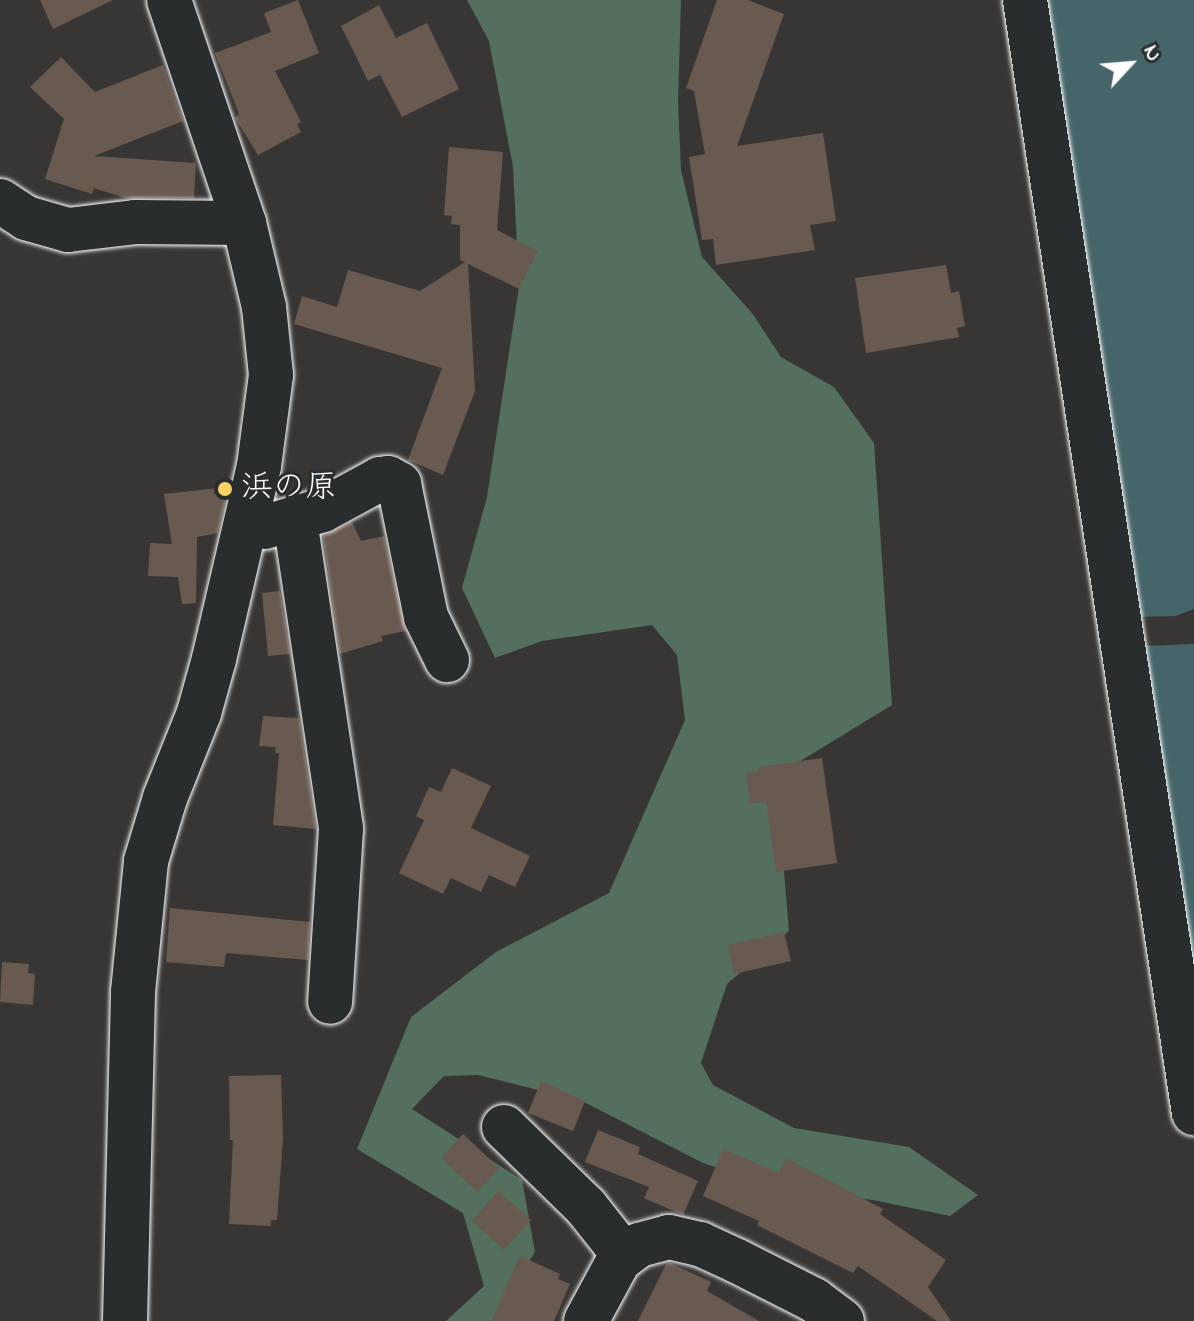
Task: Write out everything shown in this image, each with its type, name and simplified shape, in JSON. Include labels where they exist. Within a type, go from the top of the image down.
[{"type":"street","points":[[125,1321],[133,992],[146,861],[165,798],[199,713],[267,427],[271,375],[266,318],[244,223],[169,0]]},
{"type":"street","points":[[1025,0],[1194,1113]]},
{"type":"street","points":[[0,201],[26,218],[68,230],[135,222],[244,223]]},
{"type":"street","points":[[244,533],[323,510],[380,479],[388,478],[399,484],[426,617],[447,660]]},
{"type":"street","points":[[295,520],[341,829],[330,1002]]},
{"type":"street","points":[[504,1127],[586,1207],[624,1255]]},
{"type":"street","points":[[586,1321],[608,1275],[624,1255],[658,1238],[700,1244],[790,1287],[842,1321]]},
{"type":"green space","points":[[467,0],[681,0],[678,102],[681,170],[702,257],[752,313],[781,357],[834,387],[874,443],[892,705],[776,776],[789,931],[727,984],[701,1063],[713,1085],[794,1128],[909,1147],[978,1195],[950,1216],[873,1200],[781,1188],[703,1163],[582,1101],[478,1075],[444,1076],[412,1109],[522,1180],[535,1252],[491,1321],[446,1321],[484,1286],[463,1213],[357,1149],[411,1017],[496,952],[609,893],[685,720],[677,655],[652,625],[542,641],[495,658],[462,588],[487,497],[519,287],[513,167],[489,41]]},
{"type":"water","points":[[1041,0],[1194,0],[1194,609],[1175,616],[1136,617]]},
{"type":"water","points":[[1194,644],[1194,985],[1142,646]]},
{"type":"building","points":[[40,0],[113,0],[53,29]]},
{"type":"building","points":[[298,0],[319,53],[275,71],[301,122],[297,124],[301,132],[258,155],[235,118],[239,114],[215,53],[271,32],[264,13]]},
{"type":"building","points":[[717,0],[748,0],[784,14],[737,146],[823,133],[836,221],[810,225],[815,250],[716,265],[713,239],[702,240],[689,157],[705,154],[694,91],[686,88]]},
{"type":"building","points":[[379,5],[396,38],[427,23],[459,89],[402,117],[380,75],[368,81],[341,26]]},
{"type":"building","points":[[61,57],[95,92],[163,65],[183,121],[94,156],[196,163],[194,198],[125,198],[94,188],[92,194],[45,179],[64,119],[30,87]]},
{"type":"building","points":[[449,147],[503,152],[497,230],[538,251],[519,289],[468,264],[475,391],[443,475],[408,460],[442,368],[294,324],[302,296],[337,307],[348,270],[420,291],[465,262],[460,260],[460,225],[451,224],[452,216],[444,215]]},
{"type":"building","points":[[946,265],[951,293],[959,291],[965,326],[957,328],[959,337],[866,353],[855,278]]},
{"type":"building","points":[[218,488],[219,494],[224,493],[225,502],[218,533],[197,537],[196,603],[182,604],[178,577],[148,576],[150,543],[172,544],[164,494]]},
{"type":"building","points":[[352,522],[361,541],[384,536],[405,631],[381,636],[383,641],[340,654],[323,536]]},
{"type":"building","points":[[280,591],[290,654],[268,656],[262,593]]},
{"type":"building","points":[[263,716],[299,718],[316,829],[273,825],[279,753],[275,753],[276,747],[259,746]]},
{"type":"building","points":[[822,758],[837,863],[776,872],[766,802],[750,804],[746,773],[759,771],[758,767]]},
{"type":"building","points":[[452,768],[491,786],[471,828],[530,856],[515,887],[489,875],[481,892],[451,878],[443,894],[399,873],[424,820],[416,816],[429,787],[441,792]]},
{"type":"building","points":[[170,908],[310,922],[308,960],[226,953],[224,967],[166,962]]},
{"type":"building","points":[[784,932],[791,961],[734,974],[728,945]]},
{"type":"building","points":[[2,962],[29,964],[28,973],[35,974],[33,1005],[0,1002]]},
{"type":"building","points":[[281,1075],[283,1139],[277,1220],[271,1220],[271,1226],[229,1224],[233,1140],[230,1140],[229,1076]]},
{"type":"building","points":[[541,1081],[585,1101],[573,1131],[528,1113]]},
{"type":"building","points":[[598,1130],[640,1147],[638,1154],[698,1181],[683,1215],[644,1198],[649,1187],[585,1162]]},
{"type":"building","points":[[463,1134],[499,1168],[477,1192],[441,1158]]},
{"type":"building","points":[[723,1149],[779,1173],[786,1158],[883,1209],[880,1214],[946,1260],[928,1287],[951,1321],[937,1321],[858,1266],[853,1273],[757,1225],[759,1221],[703,1196]]},
{"type":"building","points":[[498,1191],[531,1220],[504,1250],[472,1221]]},
{"type":"building","points":[[520,1256],[560,1274],[558,1279],[570,1284],[554,1321],[491,1321]]},
{"type":"building","points":[[670,1263],[711,1282],[707,1291],[759,1321],[638,1321],[666,1264]]},
{"type":"place","name":"浜の原","points":[[225,489]]}]
